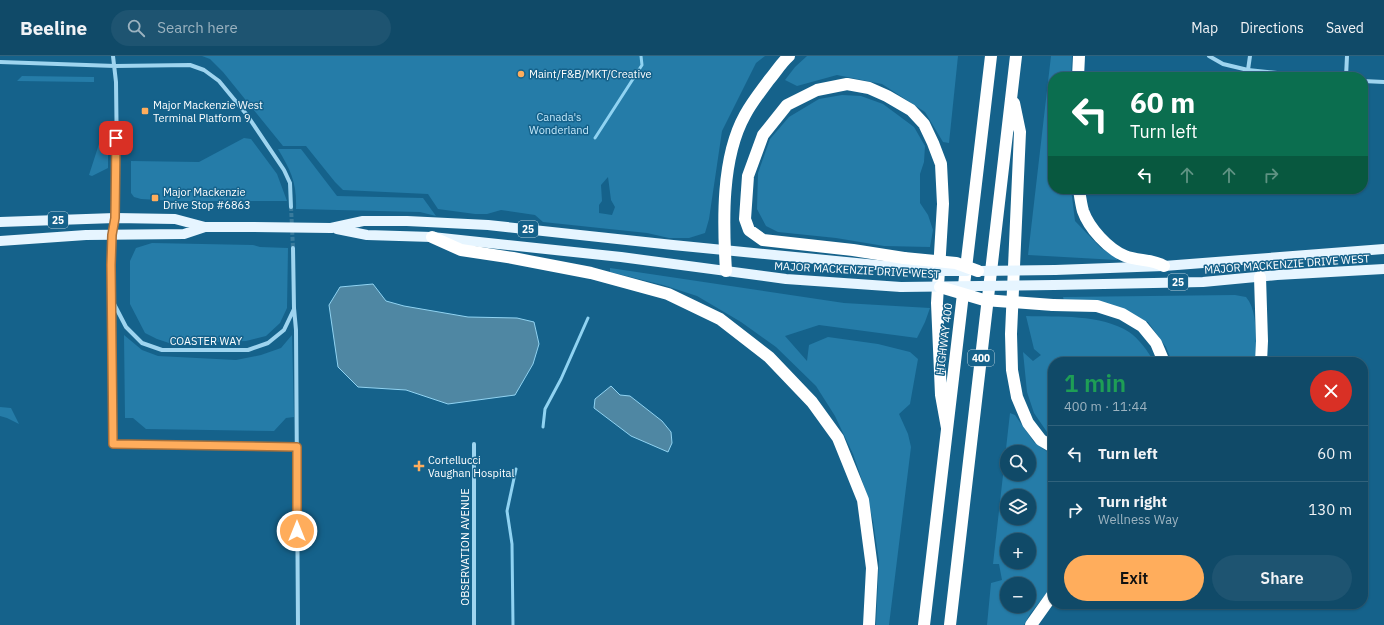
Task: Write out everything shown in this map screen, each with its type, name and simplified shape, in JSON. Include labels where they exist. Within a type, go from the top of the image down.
[{"type":"highway","points":[[726,272],[726,186],[730,157],[744,116],[759,93],[789,56]]},
{"type":"highway","name":"HIGHWAY 400","points":[[924,625],[991,56]]},
{"type":"highway","name":"400","points":[[950,625],[1016,56]]},
{"type":"highway","points":[[1078,72],[1079,56]]},
{"type":"highway","points":[[947,428],[941,395],[937,303],[943,204],[941,164],[924,124],[910,110],[887,96],[869,88],[847,84],[817,90],[788,105],[763,135],[748,176],[745,219],[749,230],[763,240],[853,250],[904,258],[956,263],[978,271]]},
{"type":"highway","points":[[1012,92],[1020,132],[1011,334],[1012,370],[1017,397],[1028,423],[1041,440],[1048,444]]},
{"type":"highway","points":[[1080,194],[1083,211],[1095,232],[1109,246],[1125,256],[1159,263],[1164,266]]},
{"type":"highway","points":[[432,237],[461,250],[514,258],[591,273],[668,294],[720,319],[769,357],[812,402],[838,438],[863,500],[872,568],[869,625]]},
{"type":"highway","points":[[1260,277],[1261,357]]},
{"type":"highway","points":[[940,287],[984,300],[1054,305],[1097,306],[1122,314],[1142,326],[1156,343],[1162,357]]},
{"type":"highway","points":[[1031,625],[1048,601]]},
{"type":"main road","name":"MAJOR MACKENZIE DRIVE WEST","points":[[0,222],[115,218],[175,219],[205,227],[331,228],[366,235],[432,237],[621,257],[786,279],[901,287],[1203,282],[1384,269]]},
{"type":"main road","name":"MAJOR MACKENZIE DRIVE WEST","points":[[331,228],[363,221],[407,221],[488,225],[673,245],[938,270],[978,271],[1164,266],[1384,249]]},
{"type":"main road","name":"MAJOR MACKENZIE DRIVE WEST","points":[[0,241],[86,235],[184,234],[205,227]]},
{"type":"street","points":[[112,56],[115,66],[116,82],[117,161],[115,218],[112,235],[110,298],[113,444],[297,447]]},
{"type":"street","points":[[1209,56],[1222,64],[1248,70],[1267,72]]},
{"type":"street","points":[[1248,70],[1250,56]]},
{"type":"street","points":[[1346,72],[1347,56]]},
{"type":"street","points":[[0,62],[115,66],[190,65],[204,70],[219,81],[247,115],[284,170],[290,183],[291,207]]},
{"type":"street","points":[[1368,81],[1384,82]]},
{"type":"street","name":"COASTER WAY","points":[[110,298],[126,327],[142,343],[162,350],[248,350],[268,343],[284,330],[294,308],[293,248]]},
{"type":"street","points":[[294,308],[296,330],[298,625]]},
{"type":"street","name":"OBSERVATION AVENUE","points":[[474,444],[474,625]]},
{"type":"green space","name":"Canada's Wonderland","points":[[202,56],[765,56],[756,63],[722,131],[709,219],[705,233],[689,238],[669,238],[647,233],[543,222],[535,215],[501,210],[487,214],[475,214],[438,209],[428,194],[343,190],[306,146],[283,146],[223,72],[210,59]],"holes":[[[608,177],[611,200],[615,207],[612,215],[599,213],[599,205],[602,201],[601,185]]]},
{"type":"green space","points":[[807,56],[958,56],[949,143],[943,142],[925,112],[882,84],[837,75],[797,86],[785,80],[795,67]]},
{"type":"green space","points":[[1051,56],[1072,56],[1071,72],[1049,72]]},
{"type":"green space","points":[[22,76],[94,77],[94,82],[17,81]]},
{"type":"green space","points":[[1048,82],[1048,194],[1072,194],[1075,221],[1101,248],[1118,258],[1117,260],[1028,255]]},
{"type":"green space","points":[[842,95],[861,96],[883,104],[914,127],[925,146],[924,162],[920,174],[920,203],[928,215],[933,230],[930,247],[884,246],[836,238],[778,232],[766,226],[757,209],[758,173],[770,139],[789,117],[819,99]]},
{"type":"green space","points":[[244,138],[251,139],[277,174],[287,201],[176,201],[141,199],[134,197],[131,193],[131,161],[199,162]]},
{"type":"green space","points":[[104,143],[108,145],[108,168],[92,176],[89,175],[99,144]]},
{"type":"green space","points":[[278,149],[301,149],[337,196],[423,198],[436,216],[420,212],[296,209],[294,184]]},
{"type":"green space","points":[[152,243],[253,245],[260,247],[288,248],[287,308],[280,323],[266,336],[246,341],[169,343],[145,333],[130,304],[130,261],[136,248]]},
{"type":"green space","points":[[610,268],[844,303],[930,308],[917,338],[819,325],[785,336],[807,361],[809,345],[828,337],[878,344],[910,352],[918,359],[910,404],[899,414],[908,434],[911,447],[889,625],[876,625],[879,561],[873,521],[866,492],[853,454],[835,416],[816,386],[776,347],[741,322],[697,296],[663,285],[610,272]]},
{"type":"green space","points":[[1235,295],[1246,297],[1250,303],[1255,319],[1256,357],[1170,357],[1166,347],[1148,322],[1112,305],[1064,301],[1063,297]]},
{"type":"green space","points":[[1026,316],[1065,317],[1093,319],[1118,326],[1136,338],[1151,357],[1048,357],[1048,434],[1034,413],[1027,392],[1023,352],[1033,361],[1041,355],[1034,349]]},
{"type":"green space","points":[[124,335],[142,350],[158,356],[236,360],[261,355],[281,348],[292,335],[294,417],[286,418],[274,431],[146,429],[133,418],[125,418]]},
{"type":"green space","points":[[0,407],[11,408],[19,424],[0,416]]},
{"type":"green space","points":[[1010,413],[1015,415],[1034,442],[1048,452],[1048,591],[1036,606],[1036,577],[1001,577],[999,564],[993,564],[1000,502],[1000,525],[1036,525],[1036,489],[1001,489],[1002,481],[1036,481],[1036,445],[1006,445]]},
{"type":"green space","points":[[1000,581],[1000,613],[1031,613],[1024,625],[987,625],[991,583]]},
{"type":"shaded area","points":[[373,284],[386,301],[404,306],[468,317],[517,318],[534,322],[539,344],[533,364],[515,395],[448,404],[406,390],[358,387],[338,367],[329,305],[340,287]]},
{"type":"shaded area","points":[[611,386],[620,395],[630,396],[662,421],[671,432],[672,443],[668,452],[631,436],[594,408],[595,399]]},
{"type":"waterway","points":[[595,138],[642,65],[641,56]]},
{"type":"waterway","points":[[543,427],[545,409],[561,379],[588,318]]},
{"type":"waterway","points":[[513,625],[512,544],[507,511],[516,469]]},
{"type":"tunnel","points":[[291,207],[293,248]]},
{"type":"place","name":"Maint/F&B/MKT/Creative","points":[[521,74]]},
{"type":"place","name":"Major Mackenzie West Terminal Platform 9","points":[[145,111]]},
{"type":"place","name":"Major Mackenzie Drive Stop #6863","points":[[155,198]]},
{"type":"place","name":"Cortellucci Vaughan Hospital","points":[[419,466]]},
{"type":"route","points":[[116,138],[117,161],[115,218],[112,235],[110,298],[113,444],[297,447],[297,531]]}]
